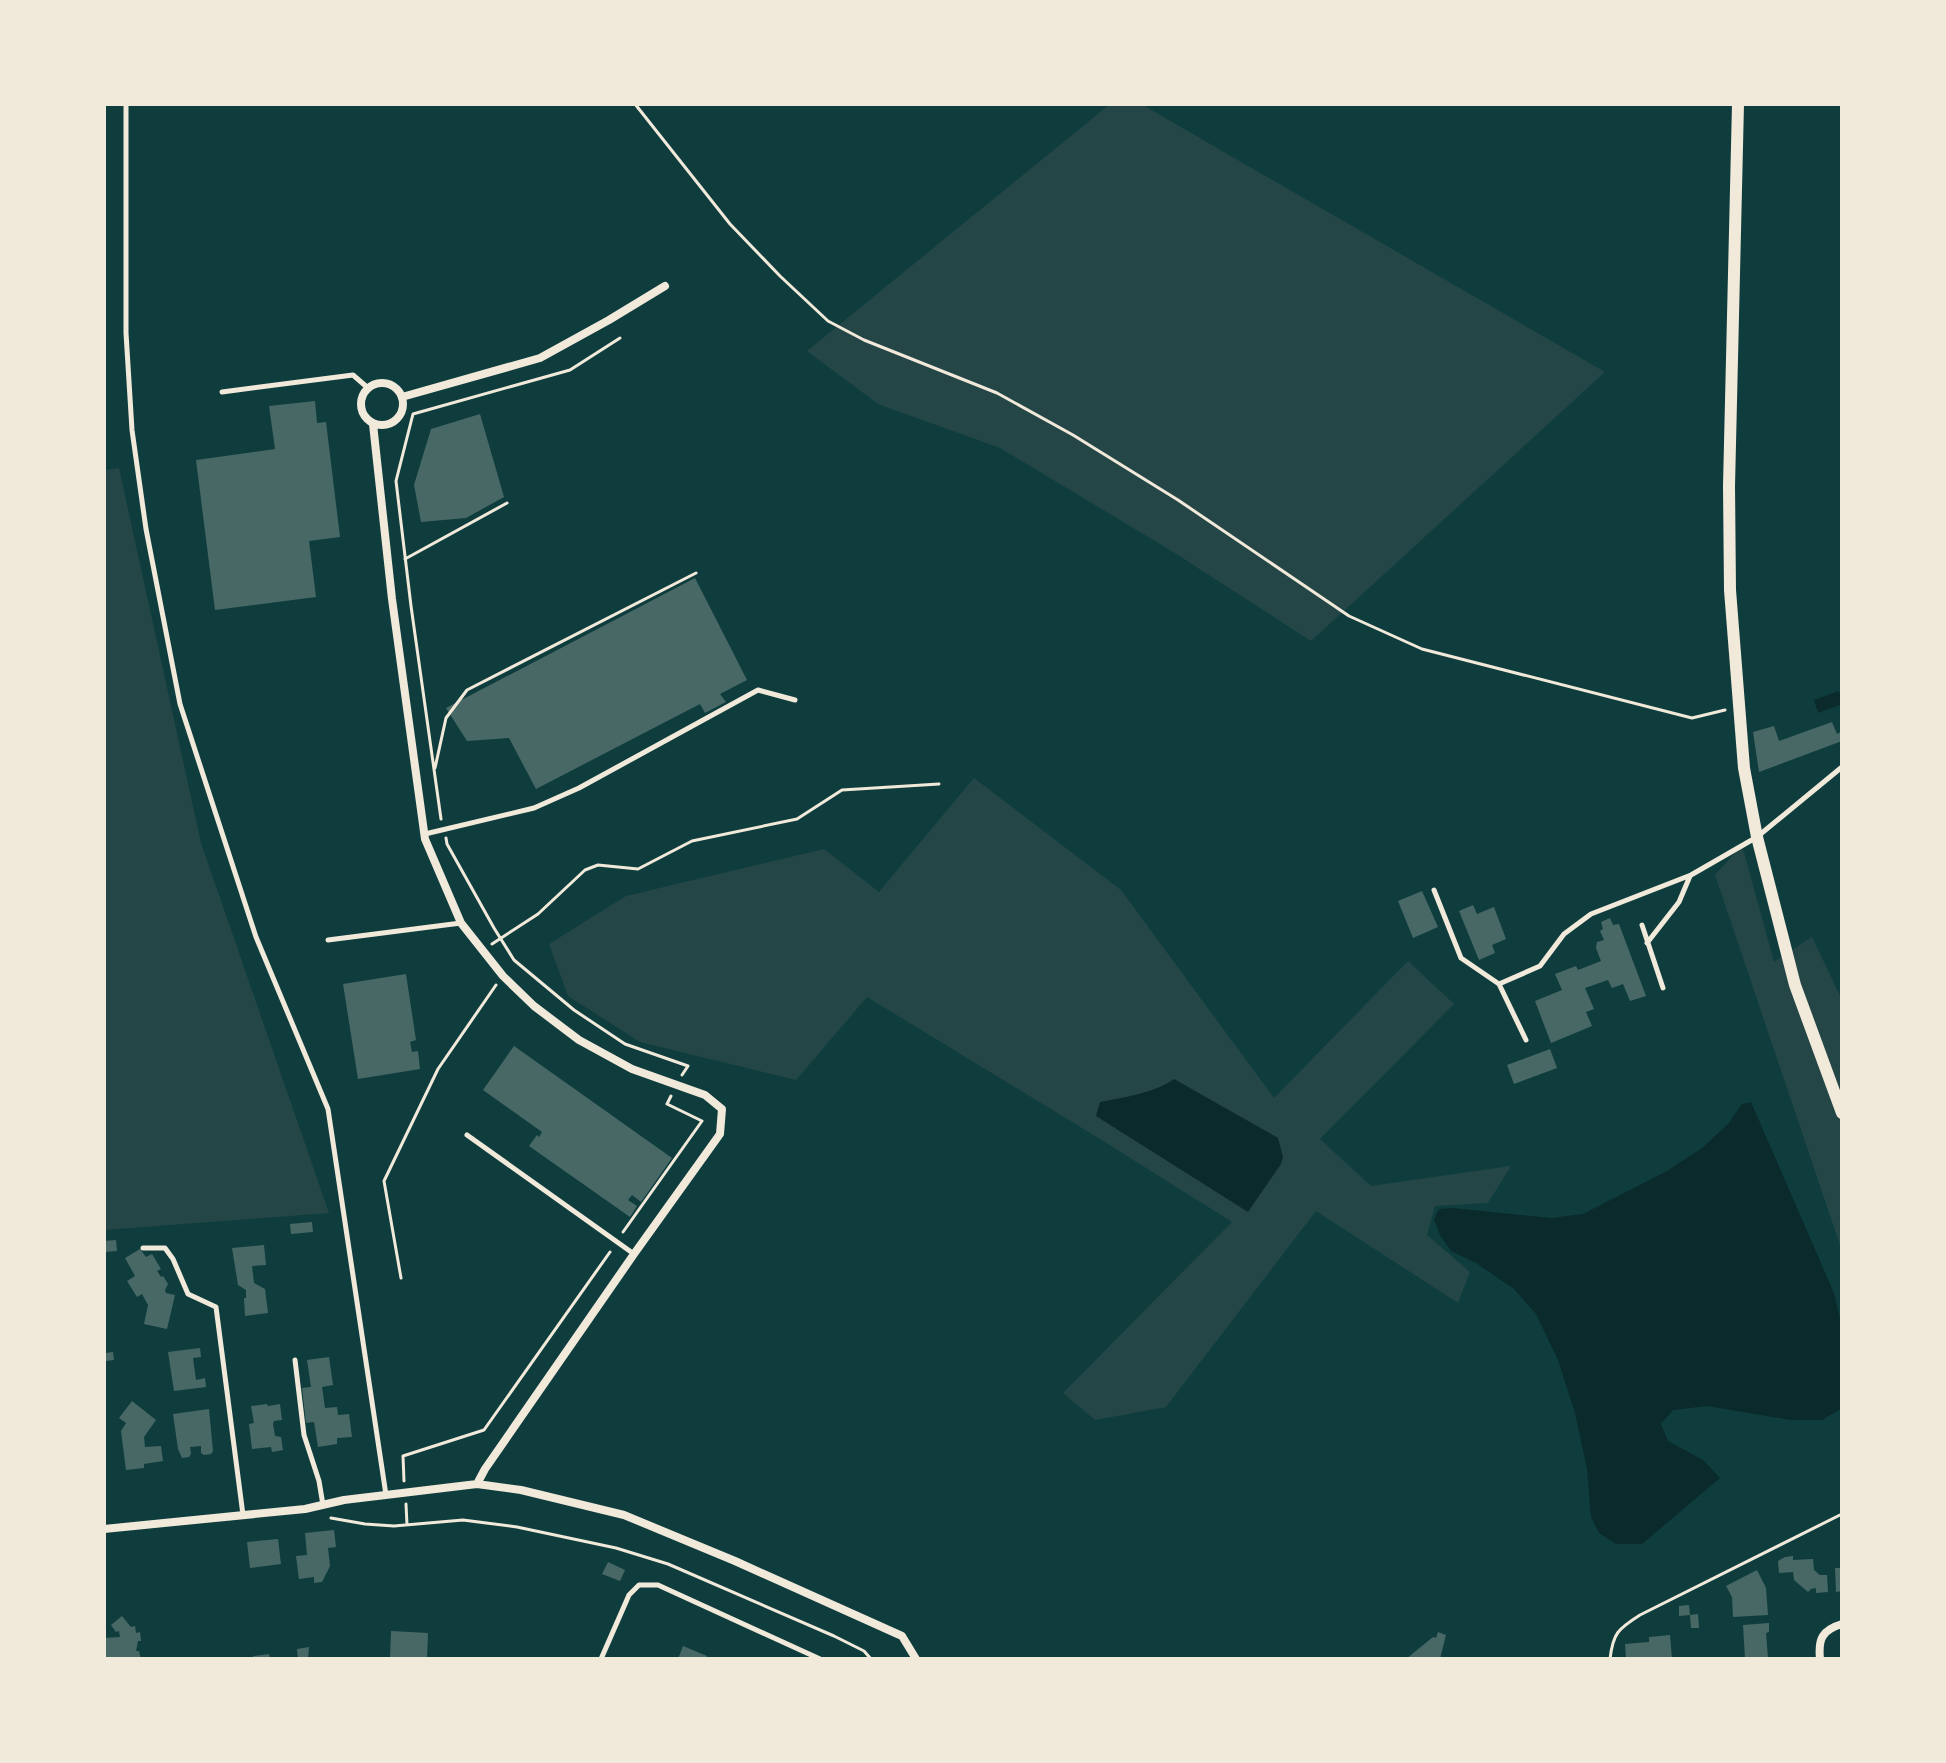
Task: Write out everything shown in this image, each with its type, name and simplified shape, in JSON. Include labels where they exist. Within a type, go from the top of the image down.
[{"type":"street","points":[[1738,104],[1729,486],[1730,590],[1744,768],[1757,837],[1795,985],[1842,1113]]},
{"type":"street","points":[[402,397],[540,358],[665,286]]},
{"type":"street","points":[[380,383],[394,386],[402,397],[399,417],[387,425],[373,424],[367,420],[360,407],[363,393],[380,383]]},
{"type":"street","points":[[373,424],[392,599],[425,834],[461,923],[503,976],[534,1006],[579,1040],[632,1069],[705,1095],[722,1109],[720,1134],[477,1484]]},
{"type":"street","points":[[104,1529],[305,1509],[344,1500],[477,1484],[521,1490],[624,1515],[735,1561],[902,1636],[916,1659]]},
{"type":"street","points":[[1820,1659],[1819,1646],[1824,1633],[1842,1624]]},
{"type":"lane","points":[[126,104],[126,333],[132,430],[146,529],[180,704],[256,937],[328,1109],[386,1495]]},
{"type":"lane","points":[[222,392],[353,375],[368,388]]},
{"type":"lane","points":[[425,834],[534,808],[579,788],[758,690],[795,700]]},
{"type":"lane","points":[[1499,984],[1540,966],[1564,934],[1591,914],[1691,875],[1757,837],[1842,767]]},
{"type":"lane","points":[[1647,943],[1679,902],[1691,875]]},
{"type":"lane","points":[[1434,890],[1461,958],[1499,984],[1526,1040]]},
{"type":"lane","points":[[328,940],[461,923]]},
{"type":"lane","points":[[1642,925],[1663,988]]},
{"type":"lane","points":[[467,1135],[634,1254]]},
{"type":"lane","points":[[143,1248],[165,1248],[188,1294],[216,1307],[243,1516]]},
{"type":"lane","points":[[295,1360],[304,1435],[319,1481],[323,1505]]},
{"type":"lane","points":[[601,1659],[629,1595],[639,1585],[658,1585],[820,1659]]},
{"type":"path","points":[[635,104],[730,224],[828,321],[864,340],[997,393],[1073,435],[1178,500],[1349,616],[1422,649],[1692,718],[1738,707]]},
{"type":"path","points":[[407,1525],[403,1456],[484,1430],[702,1121],[667,1104],[688,1066],[625,1044],[574,1010],[514,960],[447,844],[434,771],[396,481],[413,414],[570,370],[620,338]]},
{"type":"path","points":[[405,559],[507,503]]},
{"type":"path","points":[[434,771],[446,718],[467,690],[696,573]]},
{"type":"path","points":[[483,951],[538,914],[585,870],[598,865],[638,869],[692,841],[797,819],[842,790],[939,784]]},
{"type":"path","points":[[401,1278],[384,1181],[438,1069],[503,976]]},
{"type":"path","points":[[305,1509],[314,1515],[365,1524],[407,1525],[463,1520],[517,1527],[616,1548],[668,1564],[834,1636],[864,1651],[871,1659]]},
{"type":"path","points":[[1610,1659],[1612,1642],[1621,1627],[1640,1615],[1842,1514]]},
{"type":"shaded area","points":[[1110,104],[1141,104],[1605,372],[1311,641],[1170,550],[1000,448],[878,404],[807,351]]},
{"type":"shaded area","points":[[119,468],[201,843],[329,1213],[104,1230],[104,470]]},
{"type":"shaded area","points":[[1839,691],[1842,704],[1818,713],[1814,700]]},
{"type":"shaded area","points":[[974,778],[1121,890],[1274,1098],[1408,961],[1454,1004],[1320,1139],[1371,1186],[1511,1166],[1488,1203],[1435,1206],[1427,1235],[1470,1272],[1458,1303],[1316,1211],[1166,1407],[1095,1420],[1063,1393],[1232,1222],[867,997],[796,1080],[640,1042],[568,996],[549,944],[626,896],[824,849],[879,892]]},
{"type":"shaded area","points":[[1742,845],[1774,962],[1812,937],[1842,1000],[1842,1251],[1715,875]]},
{"type":"shaded area","points":[[1174,1079],[1278,1138],[1283,1157],[1281,1164],[1248,1212],[1096,1116],[1100,1102],[1149,1091]]},
{"type":"shaded area","points":[[1751,1102],[1834,1293],[1842,1327],[1842,1408],[1822,1420],[1791,1420],[1707,1406],[1673,1410],[1661,1424],[1668,1441],[1703,1460],[1720,1478],[1642,1544],[1616,1544],[1599,1533],[1591,1517],[1587,1469],[1575,1413],[1558,1360],[1536,1314],[1514,1289],[1476,1263],[1451,1251],[1434,1219],[1439,1209],[1453,1208],[1551,1218],[1583,1214],[1667,1171],[1702,1148],[1728,1124],[1742,1104]]},
{"type":"building","points":[[315,401],[317,423],[326,422],[340,537],[309,541],[316,597],[215,610],[196,460],[275,449],[269,406]]},
{"type":"building","points":[[480,414],[504,497],[466,518],[421,522],[414,485],[431,429]]},
{"type":"building","points":[[695,578],[747,680],[720,694],[726,702],[705,713],[700,704],[536,789],[509,738],[467,741],[446,708]]},
{"type":"building","points":[[1832,722],[1837,734],[1841,732],[1842,741],[1759,772],[1753,732],[1774,726],[1779,741]]},
{"type":"building","points":[[1422,891],[1438,927],[1413,938],[1398,901]]},
{"type":"building","points":[[1473,905],[1477,914],[1494,907],[1506,939],[1492,945],[1495,953],[1479,960],[1459,911]]},
{"type":"building","points":[[1610,918],[1613,925],[1619,924],[1646,996],[1630,1001],[1623,984],[1612,988],[1608,980],[1585,988],[1594,1009],[1586,1012],[1592,1026],[1551,1043],[1535,1001],[1562,990],[1555,974],[1576,966],[1578,970],[1601,961],[1596,948],[1597,942],[1604,940],[1600,931],[1603,929],[1601,922]]},
{"type":"building","points":[[406,974],[416,1040],[410,1042],[412,1052],[418,1051],[420,1069],[358,1079],[343,984]]},
{"type":"building","points":[[514,1046],[672,1158],[641,1202],[632,1195],[628,1200],[637,1206],[630,1217],[529,1146],[542,1132],[483,1090]]},
{"type":"building","points":[[1550,1049],[1557,1068],[1514,1084],[1507,1065]]},
{"type":"building","points":[[312,1222],[313,1232],[291,1234],[290,1224]]},
{"type":"building","points":[[116,1240],[117,1251],[104,1252],[104,1241]]},
{"type":"building","points":[[264,1245],[266,1265],[252,1266],[254,1283],[265,1289],[268,1313],[245,1316],[246,1290],[238,1285],[232,1248]]},
{"type":"building","points":[[140,1249],[146,1257],[152,1254],[161,1269],[157,1271],[168,1284],[166,1293],[175,1295],[167,1329],[144,1324],[148,1305],[142,1294],[137,1297],[127,1281],[135,1276],[125,1258]]},
{"type":"building","points":[[200,1348],[201,1357],[193,1358],[196,1380],[205,1378],[206,1387],[174,1391],[168,1352]]},
{"type":"building","points":[[113,1352],[114,1360],[106,1361],[105,1353]]},
{"type":"building","points":[[329,1357],[333,1385],[322,1387],[325,1408],[337,1407],[338,1415],[349,1414],[352,1437],[337,1438],[337,1444],[318,1447],[314,1422],[306,1423],[302,1388],[311,1387],[307,1360]]},
{"type":"building","points":[[132,1401],[156,1420],[144,1437],[145,1447],[161,1446],[163,1461],[126,1470],[121,1431],[126,1423],[119,1418]]},
{"type":"building","points":[[280,1404],[282,1420],[273,1424],[275,1436],[281,1437],[283,1450],[272,1452],[271,1447],[252,1449],[249,1424],[254,1423],[251,1406]]},
{"type":"building","points":[[209,1409],[213,1451],[204,1455],[201,1446],[190,1447],[189,1457],[182,1458],[173,1414]]},
{"type":"building","points":[[334,1530],[336,1547],[328,1548],[330,1566],[322,1582],[314,1583],[314,1577],[299,1579],[296,1556],[307,1555],[305,1533]]},
{"type":"building","points":[[278,1539],[281,1564],[250,1568],[247,1542]]},
{"type":"building","points":[[1793,1556],[1793,1560],[1813,1559],[1814,1570],[1820,1575],[1827,1575],[1828,1592],[1816,1593],[1816,1588],[1808,1592],[1794,1580],[1793,1572],[1779,1573],[1778,1561]]},
{"type":"building","points":[[608,1562],[625,1570],[620,1581],[602,1574]]},
{"type":"building","points":[[1835,1568],[1842,1568],[1842,1591],[1836,1592]]},
{"type":"building","points":[[1757,1570],[1766,1588],[1768,1615],[1733,1617],[1732,1597],[1726,1586]]},
{"type":"building","points":[[1689,1605],[1690,1615],[1679,1616],[1679,1606]]},
{"type":"building","points":[[1698,1614],[1699,1628],[1691,1628],[1690,1615]]},
{"type":"building","points":[[122,1616],[131,1627],[135,1626],[136,1633],[140,1632],[141,1641],[138,1641],[136,1651],[139,1651],[141,1659],[104,1659],[104,1638],[120,1637],[119,1631],[116,1632],[111,1625]]},
{"type":"building","points":[[1769,1623],[1769,1632],[1766,1633],[1768,1658],[1745,1659],[1743,1625]]},
{"type":"building","points":[[391,1631],[428,1633],[427,1659],[390,1659]]},
{"type":"building","points":[[1438,1632],[1446,1635],[1440,1659],[1406,1659],[1433,1637],[1436,1638]]},
{"type":"building","points":[[1670,1635],[1672,1659],[1626,1659],[1625,1644],[1649,1642],[1649,1637]]},
{"type":"building","points":[[683,1646],[707,1656],[705,1659],[678,1659]]},
{"type":"building","points":[[309,1647],[308,1659],[298,1659],[297,1649]]},
{"type":"building","points":[[269,1654],[270,1659],[253,1659],[253,1656]]}]
